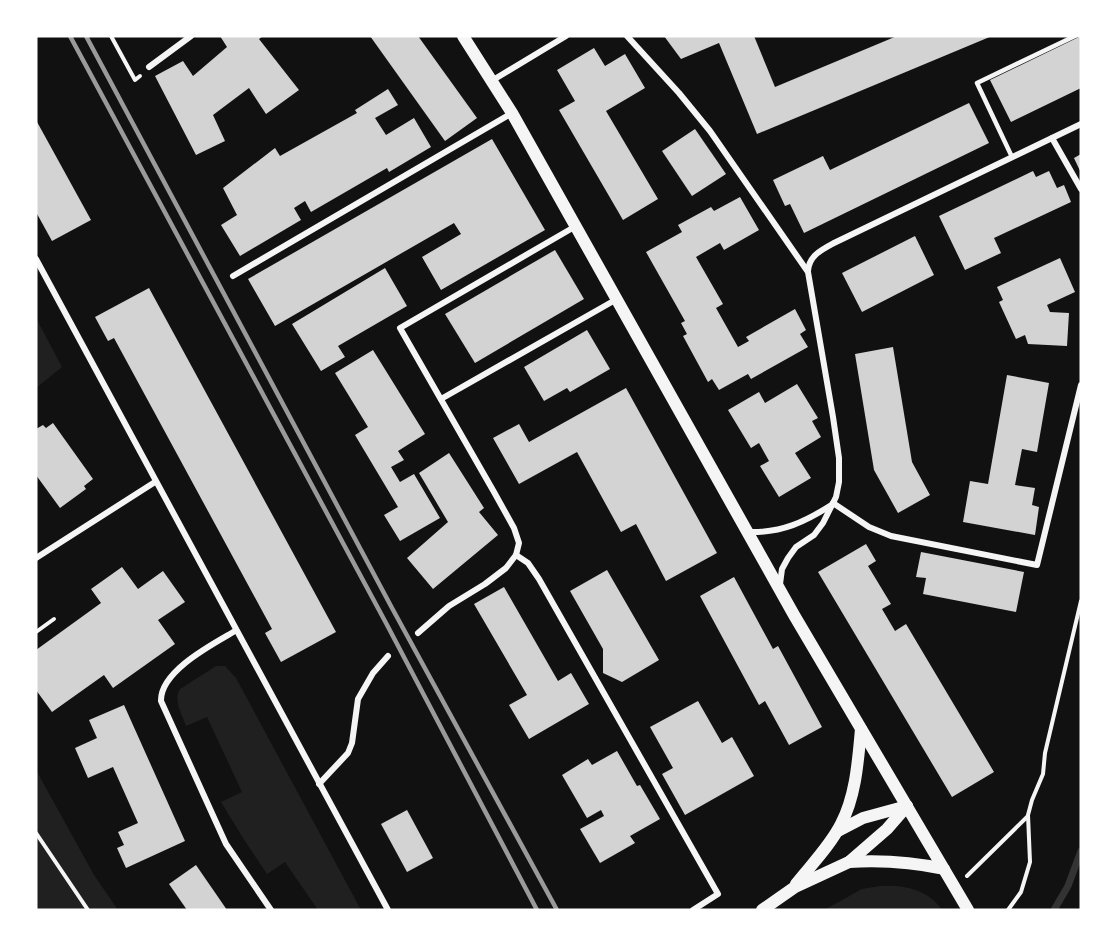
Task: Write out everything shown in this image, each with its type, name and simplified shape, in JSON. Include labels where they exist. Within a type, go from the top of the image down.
[{"type":"main road","points":[[463,36],[493,80],[780,590],[968,910]]},
{"type":"main road","points":[[795,886],[837,832],[848,809],[861,729]]},
{"type":"main road","points":[[837,832],[863,818],[907,806]]},
{"type":"main road","points":[[762,910],[795,886],[849,862],[887,829],[907,806]]},
{"type":"main road","points":[[849,862],[887,861],[944,868]]},
{"type":"street","points":[[149,67],[191,36]]},
{"type":"street","points":[[493,80],[566,36]]},
{"type":"street","points":[[627,36],[679,93],[710,132],[808,272]]},
{"type":"street","points":[[233,276],[512,113]]},
{"type":"street","points":[[780,590],[780,574],[788,558],[796,548],[820,528],[838,490],[839,458],[808,272],[812,257],[829,246],[1081,124]]},
{"type":"street","points":[[1052,138],[1081,189]]},
{"type":"street","points":[[417,633],[449,606],[493,579],[506,568],[516,555],[519,543],[517,535],[471,451],[400,328],[576,226]]},
{"type":"street","points":[[36,259],[235,631],[388,910]]},
{"type":"street","points":[[441,399],[616,299]]},
{"type":"street","points":[[833,503],[864,524],[891,536],[1037,565],[1081,385]]},
{"type":"street","points":[[36,558],[155,482]]},
{"type":"street","points":[[747,532],[770,532],[792,527],[833,503]]},
{"type":"street","points":[[516,555],[531,567],[539,579],[718,894],[693,910]]},
{"type":"street","points":[[235,631],[199,652],[177,671],[165,685],[161,702],[226,844],[271,910]]},
{"type":"street","points":[[319,784],[348,753],[352,743],[358,699],[373,673],[388,656]]},
{"type":"lane","points":[[1012,157],[976,83],[1075,36]]},
{"type":"path","points":[[111,36],[135,80],[149,67]]},
{"type":"path","points":[[1008,910],[1021,892],[1030,862],[1028,815],[1043,774],[1081,601]]},
{"type":"path","points":[[36,632],[54,619]]},
{"type":"path","points":[[955,887],[1028,815]]},
{"type":"path","points":[[36,833],[88,910]]},
{"type":"shaded area","points":[[36,318],[62,367],[36,388]]},
{"type":"shaded area","points":[[216,666],[225,666],[236,678],[361,910],[318,910],[285,862],[267,874],[221,802],[242,792],[207,717],[186,726],[177,698],[180,689]]},
{"type":"shaded area","points":[[36,770],[94,875],[118,910],[36,910]]},
{"type":"shaded area","points":[[898,886],[922,893],[942,910],[824,910],[862,889]]},
{"type":"building","points":[[220,36],[263,36],[259,39],[299,90],[266,114],[249,88],[213,115],[225,141],[196,155],[155,76],[183,61],[193,76],[227,47]]},
{"type":"building","points":[[370,36],[418,36],[477,118],[445,141]]},
{"type":"building","points":[[664,36],[754,36],[775,87],[897,36],[992,36],[757,134],[719,43],[681,59]]},
{"type":"building","points":[[1081,36],[1081,88],[1011,122],[990,80]]},
{"type":"building","points":[[594,48],[605,66],[625,54],[645,88],[606,111],[658,199],[623,220],[559,110],[575,101],[557,70]]},
{"type":"building","points":[[388,89],[398,105],[375,118],[386,135],[414,118],[431,147],[389,172],[387,168],[311,212],[305,201],[294,208],[301,220],[240,256],[221,225],[237,215],[223,188],[275,148],[280,156],[357,113],[355,110]]},
{"type":"building","points":[[969,103],[989,143],[804,233],[790,204],[785,206],[773,180],[823,156],[830,170]]},
{"type":"building","points":[[36,120],[91,220],[52,241],[36,212]]},
{"type":"building","points":[[695,129],[726,174],[692,196],[662,151]]},
{"type":"building","points":[[492,139],[545,230],[441,290],[422,257],[461,234],[454,223],[275,326],[248,279]]},
{"type":"building","points":[[1081,154],[1081,173],[1074,158]]},
{"type":"building","points":[[1033,171],[1036,177],[1049,171],[1057,188],[1064,185],[1071,202],[994,238],[1001,253],[965,270],[939,216]]},
{"type":"building","points":[[740,197],[759,230],[724,250],[720,243],[696,257],[723,304],[716,308],[738,347],[749,341],[746,337],[795,309],[806,330],[800,334],[808,347],[751,379],[748,374],[719,390],[712,379],[708,382],[683,336],[687,334],[681,323],[685,321],[646,252],[682,232],[678,225],[711,207],[714,211]]},
{"type":"building","points":[[915,236],[934,275],[862,312],[842,273]]},
{"type":"building","points":[[555,250],[584,299],[475,363],[445,314]]},
{"type":"building","points":[[1060,258],[1075,292],[1047,305],[1050,312],[1069,313],[1067,346],[1028,344],[1025,335],[1016,339],[999,302],[1003,300],[997,287]]},
{"type":"building","points":[[385,268],[407,306],[338,346],[345,357],[321,371],[292,324]]},
{"type":"building","points":[[149,288],[336,632],[281,662],[265,633],[272,629],[114,338],[108,341],[95,317]]},
{"type":"building","points":[[587,330],[610,369],[570,392],[567,388],[544,401],[524,367]]},
{"type":"building","points":[[893,347],[912,462],[930,495],[898,513],[874,470],[855,354]]},
{"type":"building","points":[[373,350],[425,434],[398,451],[404,460],[391,467],[400,482],[414,474],[440,518],[400,541],[384,515],[398,507],[355,435],[368,427],[335,373]]},
{"type":"building","points":[[1007,375],[1049,383],[1037,452],[1022,449],[1015,485],[1035,488],[1032,505],[1039,507],[1035,535],[963,522],[970,481],[988,484]]},
{"type":"building","points":[[797,384],[818,418],[812,421],[821,437],[795,453],[811,478],[779,497],[760,466],[769,461],[759,443],[751,448],[728,410],[759,392],[765,403]]},
{"type":"building","points":[[626,388],[717,553],[666,581],[636,524],[621,532],[577,452],[519,484],[493,438],[519,424],[529,442]]},
{"type":"building","points":[[53,423],[93,479],[84,486],[86,489],[60,508],[36,475],[36,429],[43,425],[46,428]]},
{"type":"building","points":[[449,453],[484,508],[479,512],[498,535],[433,589],[407,558],[448,522],[419,473]]},
{"type":"building","points":[[866,544],[876,561],[868,566],[891,604],[882,609],[895,631],[906,624],[994,772],[952,797],[818,572]]},
{"type":"building","points":[[921,552],[1024,572],[1016,612],[923,594],[926,578],[916,577]]},
{"type":"building","points":[[122,567],[138,589],[163,571],[185,602],[158,620],[175,644],[113,688],[104,675],[52,712],[36,690],[36,650],[101,603],[91,589]]},
{"type":"building","points":[[607,570],[659,660],[622,682],[603,673],[603,649],[570,591]]},
{"type":"building","points":[[734,577],[773,649],[778,646],[822,727],[789,745],[765,701],[759,705],[700,596]]},
{"type":"building","points":[[504,587],[558,681],[571,673],[589,704],[529,739],[509,705],[527,695],[474,604]]},
{"type":"building","points":[[698,701],[722,743],[732,737],[754,776],[685,815],[662,774],[673,768],[650,727]]},
{"type":"building","points":[[124,705],[185,841],[126,868],[117,848],[124,845],[118,832],[138,823],[113,767],[88,778],[75,748],[97,738],[89,720]]},
{"type":"building","points":[[617,751],[637,786],[640,785],[660,819],[630,836],[635,843],[600,863],[580,829],[604,816],[601,810],[587,818],[562,775],[588,759],[592,765]]},
{"type":"building","points":[[407,810],[433,858],[407,872],[381,824]]},
{"type":"building","points":[[196,865],[227,910],[187,910],[169,884]]},
{"type":"waterway","points":[[1054,910],[1068,886],[1081,851]]},
{"type":"railway","points":[[70,36],[386,623],[537,910]]},
{"type":"railway","points":[[86,36],[392,608],[557,910]]}]
